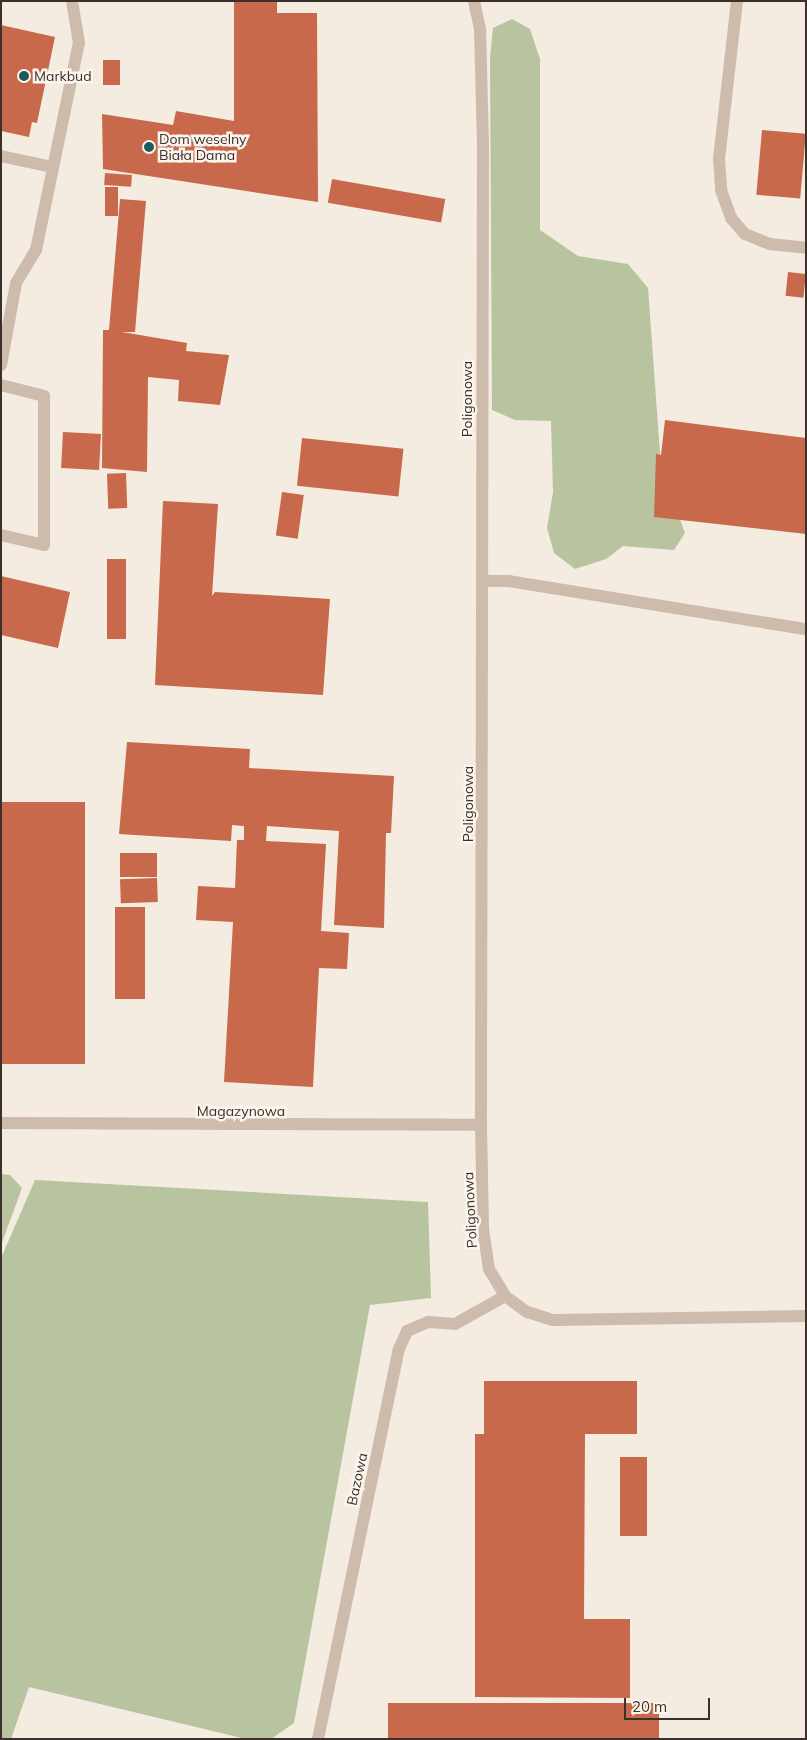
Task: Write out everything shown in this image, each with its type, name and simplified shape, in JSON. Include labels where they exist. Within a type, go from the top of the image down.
[{"type":"street","points":[[1,365],[16,283],[36,250],[79,43],[72,1]]},
{"type":"street","name":"Poligonowa","points":[[474,1],[480,30],[483,142],[484,581],[481,1125],[484,1229],[489,1269],[505,1296],[527,1312],[554,1320],[806,1316]]},
{"type":"street","points":[[737,1],[719,158],[720,190],[731,218],[745,234],[770,244],[806,248]]},
{"type":"street","points":[[1,156],[52,167]]},
{"type":"street","points":[[1,385],[44,396],[44,545],[1,535]]},
{"type":"street","points":[[484,581],[508,581],[806,629]]},
{"type":"street","name":"Magazynowa","points":[[1,1123],[481,1125]]},
{"type":"street","name":"Bazowa","points":[[318,1739],[399,1349],[407,1331],[428,1322],[455,1324],[505,1296]]},
{"type":"green space","points":[[512,19],[530,29],[540,59],[540,230],[578,256],[628,264],[648,288],[661,467],[685,533],[674,550],[623,546],[606,559],[575,569],[554,553],[547,528],[553,492],[551,421],[515,420],[492,410],[490,58],[493,28]]},
{"type":"green space","points":[[1,1174],[10,1175],[22,1188],[1,1245]]},
{"type":"green space","points":[[35,1180],[428,1202],[431,1298],[370,1305],[294,1723],[271,1739],[246,1739],[29,1687],[11,1739],[1,1739],[1,1258]]},
{"type":"building","points":[[234,2],[277,2],[277,13],[317,13],[318,202],[103,169],[102,114],[173,125],[176,111],[234,121]]},
{"type":"building","name":"Markbud","points":[[1,25],[55,37],[37,123],[32,122],[29,137],[1,131]]},
{"type":"building","points":[[103,60],[120,60],[120,85],[103,85]]},
{"type":"building","points":[[762,130],[806,134],[800,199],[756,195]]},
{"type":"building","points":[[105,173],[132,175],[131,187],[104,185]]},
{"type":"building","points":[[332,179],[445,199],[441,223],[328,203]]},
{"type":"building","points":[[105,187],[118,187],[118,216],[105,216]]},
{"type":"building","points":[[120,199],[146,201],[135,332],[122,332],[187,343],[186,351],[229,355],[220,405],[178,401],[179,380],[148,377],[147,472],[102,468],[103,330],[109,330]]},
{"type":"building","points":[[788,272],[806,274],[803,298],[785,296]]},
{"type":"building","points":[[665,420],[806,438],[806,534],[654,517],[656,454],[661,455]]},
{"type":"building","points":[[63,432],[101,434],[99,470],[61,468]]},
{"type":"building","points":[[302,438],[403,449],[398,496],[297,486]]},
{"type":"building","points":[[126,473],[127,508],[108,509],[107,474]]},
{"type":"building","points":[[282,492],[304,495],[298,539],[276,536]]},
{"type":"building","points":[[163,501],[218,504],[212,596],[215,592],[330,599],[323,695],[155,685]]},
{"type":"building","points":[[107,559],[126,559],[126,639],[107,639]]},
{"type":"building","points":[[1,576],[70,592],[58,648],[1,635]]},
{"type":"building","points":[[127,742],[250,749],[249,768],[394,776],[391,833],[386,833],[384,928],[334,925],[339,831],[267,826],[266,841],[326,844],[321,931],[349,933],[347,969],[319,968],[313,1087],[224,1082],[233,922],[196,920],[198,886],[235,888],[237,840],[244,840],[244,826],[232,825],[231,841],[119,834]]},
{"type":"building","points":[[1,802],[85,802],[85,1064],[1,1064]]},
{"type":"building","points":[[120,853],[157,853],[157,877],[120,877]]},
{"type":"building","points":[[157,878],[158,902],[121,903],[120,879]]},
{"type":"building","points":[[115,907],[145,907],[145,999],[115,999]]},
{"type":"building","points":[[484,1381],[637,1381],[637,1434],[585,1434],[584,1619],[630,1619],[630,1698],[475,1697],[475,1434],[484,1434]]},
{"type":"building","points":[[620,1457],[647,1457],[647,1536],[620,1536]]},
{"type":"building","points":[[388,1703],[659,1703],[659,1739],[388,1739]]},
{"type":"place","name":"Markbud","points":[[24,76]]},
{"type":"place","name":"Dom weselny Biała Dama","points":[[149,147]]}]
